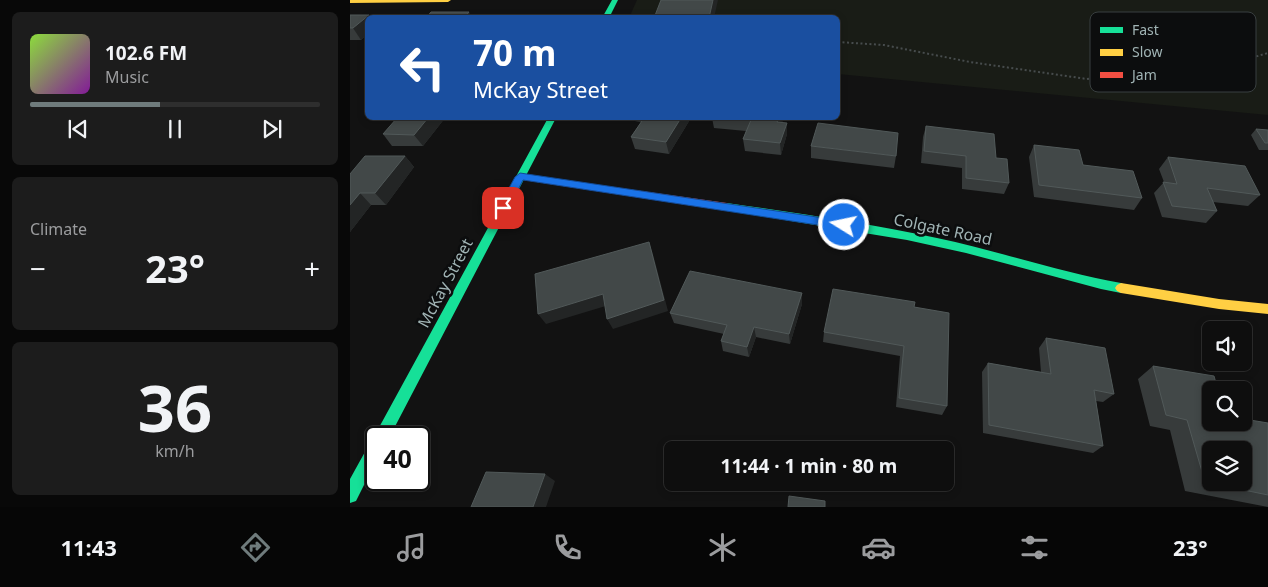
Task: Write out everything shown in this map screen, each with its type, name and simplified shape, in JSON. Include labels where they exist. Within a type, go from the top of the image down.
[{"type":"street","points":[[350,1],[448,0]]},
{"type":"street","points":[[607,15],[615,0]]},
{"type":"street","name":"McKay Street","points":[[386,426],[551,120]]},
{"type":"street","name":"Colgate Road","points":[[520,177],[826,221],[965,248],[1090,283],[1219,304],[1268,309]]},
{"type":"street","points":[[350,495],[365,467]]},
{"type":"path","points":[[840,42],[884,45],[970,62],[1090,79]]},
{"type":"path","points":[[1256,57],[1268,53]]},
{"type":"shaded area","points":[[637,0],[1268,0],[1268,115],[840,74],[840,15],[630,15]]},
{"type":"building","points":[[661,0],[713,0],[710,15],[655,15]]},
{"type":"building","points":[[431,12],[469,12],[466,15],[428,15]]},
{"type":"building","points":[[350,15],[365,15],[365,18],[353,28],[350,28]]},
{"type":"building","points":[[395,120],[426,120],[414,135],[383,134]]},
{"type":"building","points":[[643,120],[680,120],[666,142],[631,137]]},
{"type":"building","points":[[751,120],[778,120],[777,122],[787,123],[780,143],[743,139]]},
{"type":"building","points":[[818,123],[898,133],[896,156],[811,146]]},
{"type":"building","points":[[926,126],[994,134],[996,158],[1007,159],[1009,183],[966,178],[966,156],[924,151]]},
{"type":"building","points":[[1256,129],[1268,130],[1268,143],[1265,143]]},
{"type":"building","points":[[1034,145],[1079,150],[1083,165],[1133,171],[1142,198],[1039,185]]},
{"type":"building","points":[[365,156],[405,156],[375,193],[360,193],[350,205],[350,174]]},
{"type":"building","points":[[1168,157],[1245,166],[1260,195],[1207,188],[1217,211],[1172,206],[1163,182],[1177,184]]},
{"type":"building","points":[[649,242],[664,300],[607,319],[603,294],[538,314],[535,274]]},
{"type":"building","points":[[690,271],[802,293],[789,334],[754,327],[747,347],[721,341],[727,325],[670,313]]},
{"type":"building","points":[[833,289],[915,302],[914,307],[949,313],[947,406],[899,398],[904,346],[824,332]]},
{"type":"building","points":[[1046,338],[1105,348],[1114,394],[1094,390],[1103,446],[989,425],[988,363],[1051,374]]},
{"type":"building","points":[[1153,366],[1214,376],[1215,381],[1202,381],[1202,431],[1252,431],[1252,420],[1268,423],[1268,495],[1249,491],[1252,491],[1252,441],[1202,441],[1202,472],[1187,420],[1166,415]]},
{"type":"building","points":[[486,472],[545,474],[533,507],[471,507]]},
{"type":"building","points":[[789,496],[825,501],[825,507],[788,507]]},
{"type":"traffic: fast","points":[[607,15],[615,0]]},
{"type":"traffic: fast","points":[[387,426],[551,120]]},
{"type":"traffic: fast","points":[[727,207],[907,236],[1121,288]]},
{"type":"traffic: fast","points":[[350,495],[365,467]]},
{"type":"traffic: slow","points":[[350,1],[448,0]]},
{"type":"traffic: slow","points":[[1121,288],[1219,304],[1268,309]]},
{"type":"traffic: jam","points":[[520,177],[727,207]]},
{"type":"route","points":[[503,208],[520,177],[844,225]]}]
